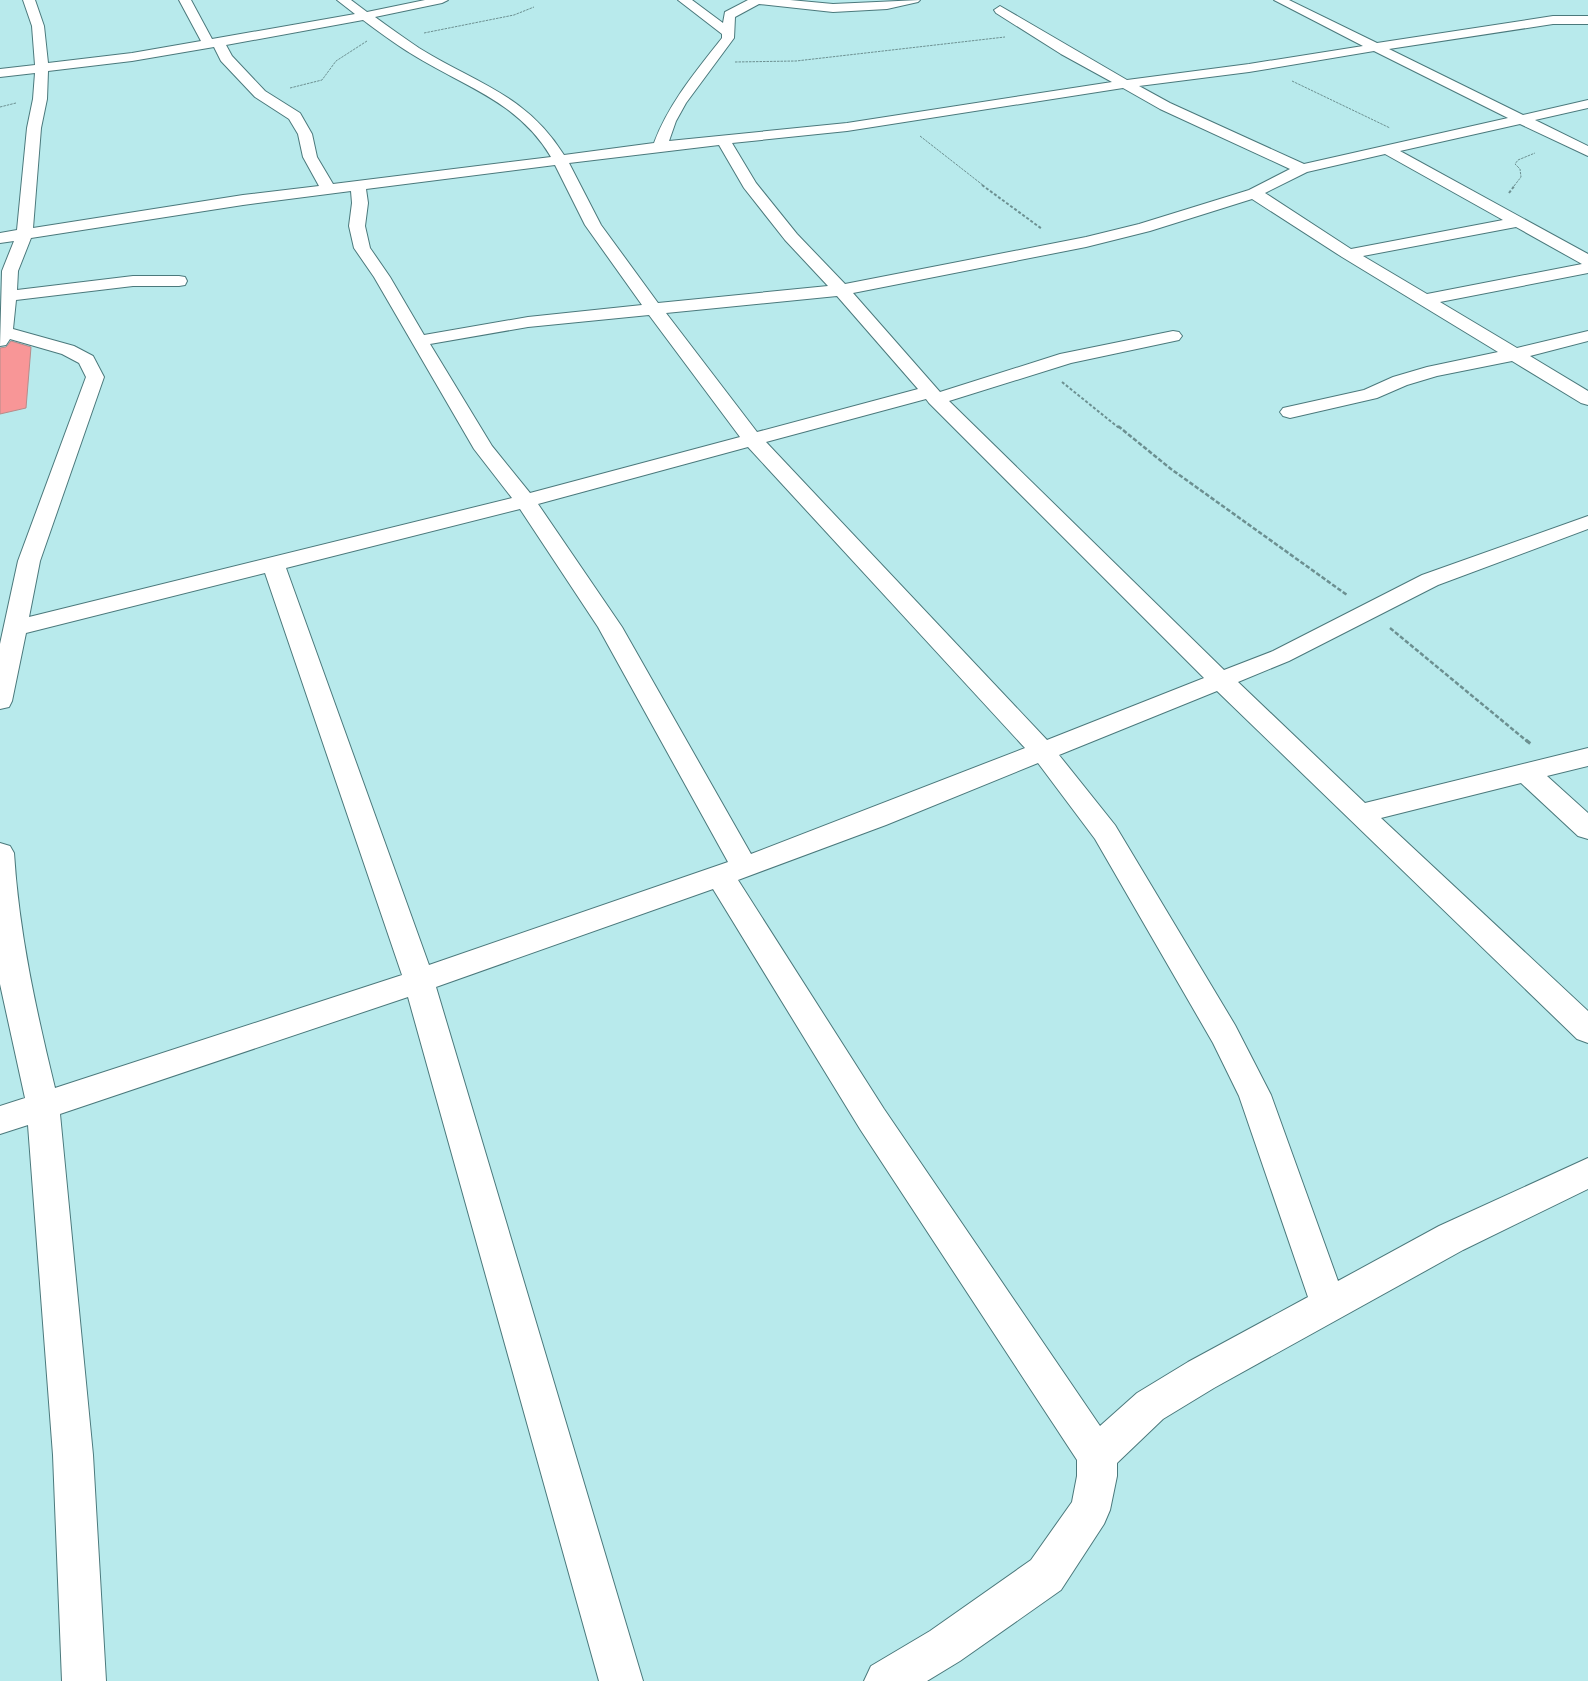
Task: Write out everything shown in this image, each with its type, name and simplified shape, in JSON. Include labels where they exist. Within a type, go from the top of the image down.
[{"type":"street","points":[[0,701],[2,682],[16,628],[29,561],[95,377],[86,360],[68,350],[2,336],[10,270],[25,234],[30,164],[40,99],[42,68],[38,26],[29,0]]},
{"type":"street","points":[[185,0],[213,42],[258,92],[295,116],[305,134],[313,164],[329,190]]},
{"type":"street","points":[[343,0],[415,50],[486,88],[532,122],[546,137],[594,225],[651,308],[752,439],[849,546],[1042,751],[1105,832],[1228,1042],[1255,1095],[1328,1304]]},
{"type":"street","points":[[0,73],[132,57],[364,16],[442,0]]},
{"type":"street","points":[[684,0],[729,33]]},
{"type":"street","points":[[660,146],[669,121],[709,60],[728,38],[728,15],[756,0],[832,8],[887,5],[914,0]]},
{"type":"street","points":[[1280,0],[1588,152]]},
{"type":"street","points":[[1564,7],[1588,19]]},
{"type":"street","points":[[1000,10],[1036,33],[1165,106],[1302,169]]},
{"type":"street","points":[[0,238],[243,200],[358,187],[660,146],[724,141],[900,119],[1038,96],[1262,66],[1376,48],[1428,37],[1553,20],[1588,19]]},
{"type":"street","points":[[419,341],[528,322],[841,290],[1066,246],[1144,228],[1254,194],[1274,181],[1302,169],[1588,104]]},
{"type":"street","points":[[724,141],[749,185],[791,237],[841,290],[933,396],[1219,680],[1588,1030]]},
{"type":"street","points":[[1386,149],[1588,261]]},
{"type":"street","points":[[358,187],[360,203],[358,226],[362,248],[382,277],[453,400],[484,449],[525,502],[579,578],[610,627],[732,872],[872,1119],[1097,1455],[1097,1476],[1090,1510],[1046,1575],[945,1646],[886,1681]]},
{"type":"street","points":[[1254,194],[1348,254],[1588,399]]},
{"type":"street","points":[[1348,254],[1518,222]]},
{"type":"street","points":[[1424,300],[1588,268]]},
{"type":"street","points":[[7,296],[134,281],[179,281]]},
{"type":"street","points":[[16,628],[274,566],[525,502],[752,439],[933,396],[1103,350],[1173,336]]},
{"type":"street","points":[[1290,412],[1370,394],[1400,381],[1434,371],[1513,355],[1588,336]]},
{"type":"street","points":[[0,1120],[418,981],[732,872],[876,818],[1281,656],[1430,580],[1588,522]]},
{"type":"street","points":[[274,566],[418,981],[620,1681]]},
{"type":"street","points":[[1360,814],[1525,771],[1588,757]]},
{"type":"street","points":[[1525,771],[1588,829]]},
{"type":"street","points":[[0,853],[3,905],[16,990],[43,1106],[74,1455],[84,1681]]},
{"type":"street","points":[[1097,1455],[1150,1406],[1201,1375],[1452,1238],[1588,1173]]},
{"type":"path","points":[[258,92],[294,88],[322,80],[336,61],[372,38],[514,15],[534,7]]},
{"type":"path","points":[[709,60],[796,61],[1036,33]]},
{"type":"path","points":[[1262,66],[1419,142]]},
{"type":"path","points":[[900,119],[1009,206],[1066,246]]},
{"type":"path","points":[[1486,204],[1510,193],[1521,178],[1520,169],[1515,164],[1518,160],[1535,153]]},
{"type":"path","points":[[1042,367],[1172,469],[1369,611],[1555,764]]},
{"type":"building","points":[[11,341],[31,347],[26,408],[0,414],[0,348],[6,347]]}]
